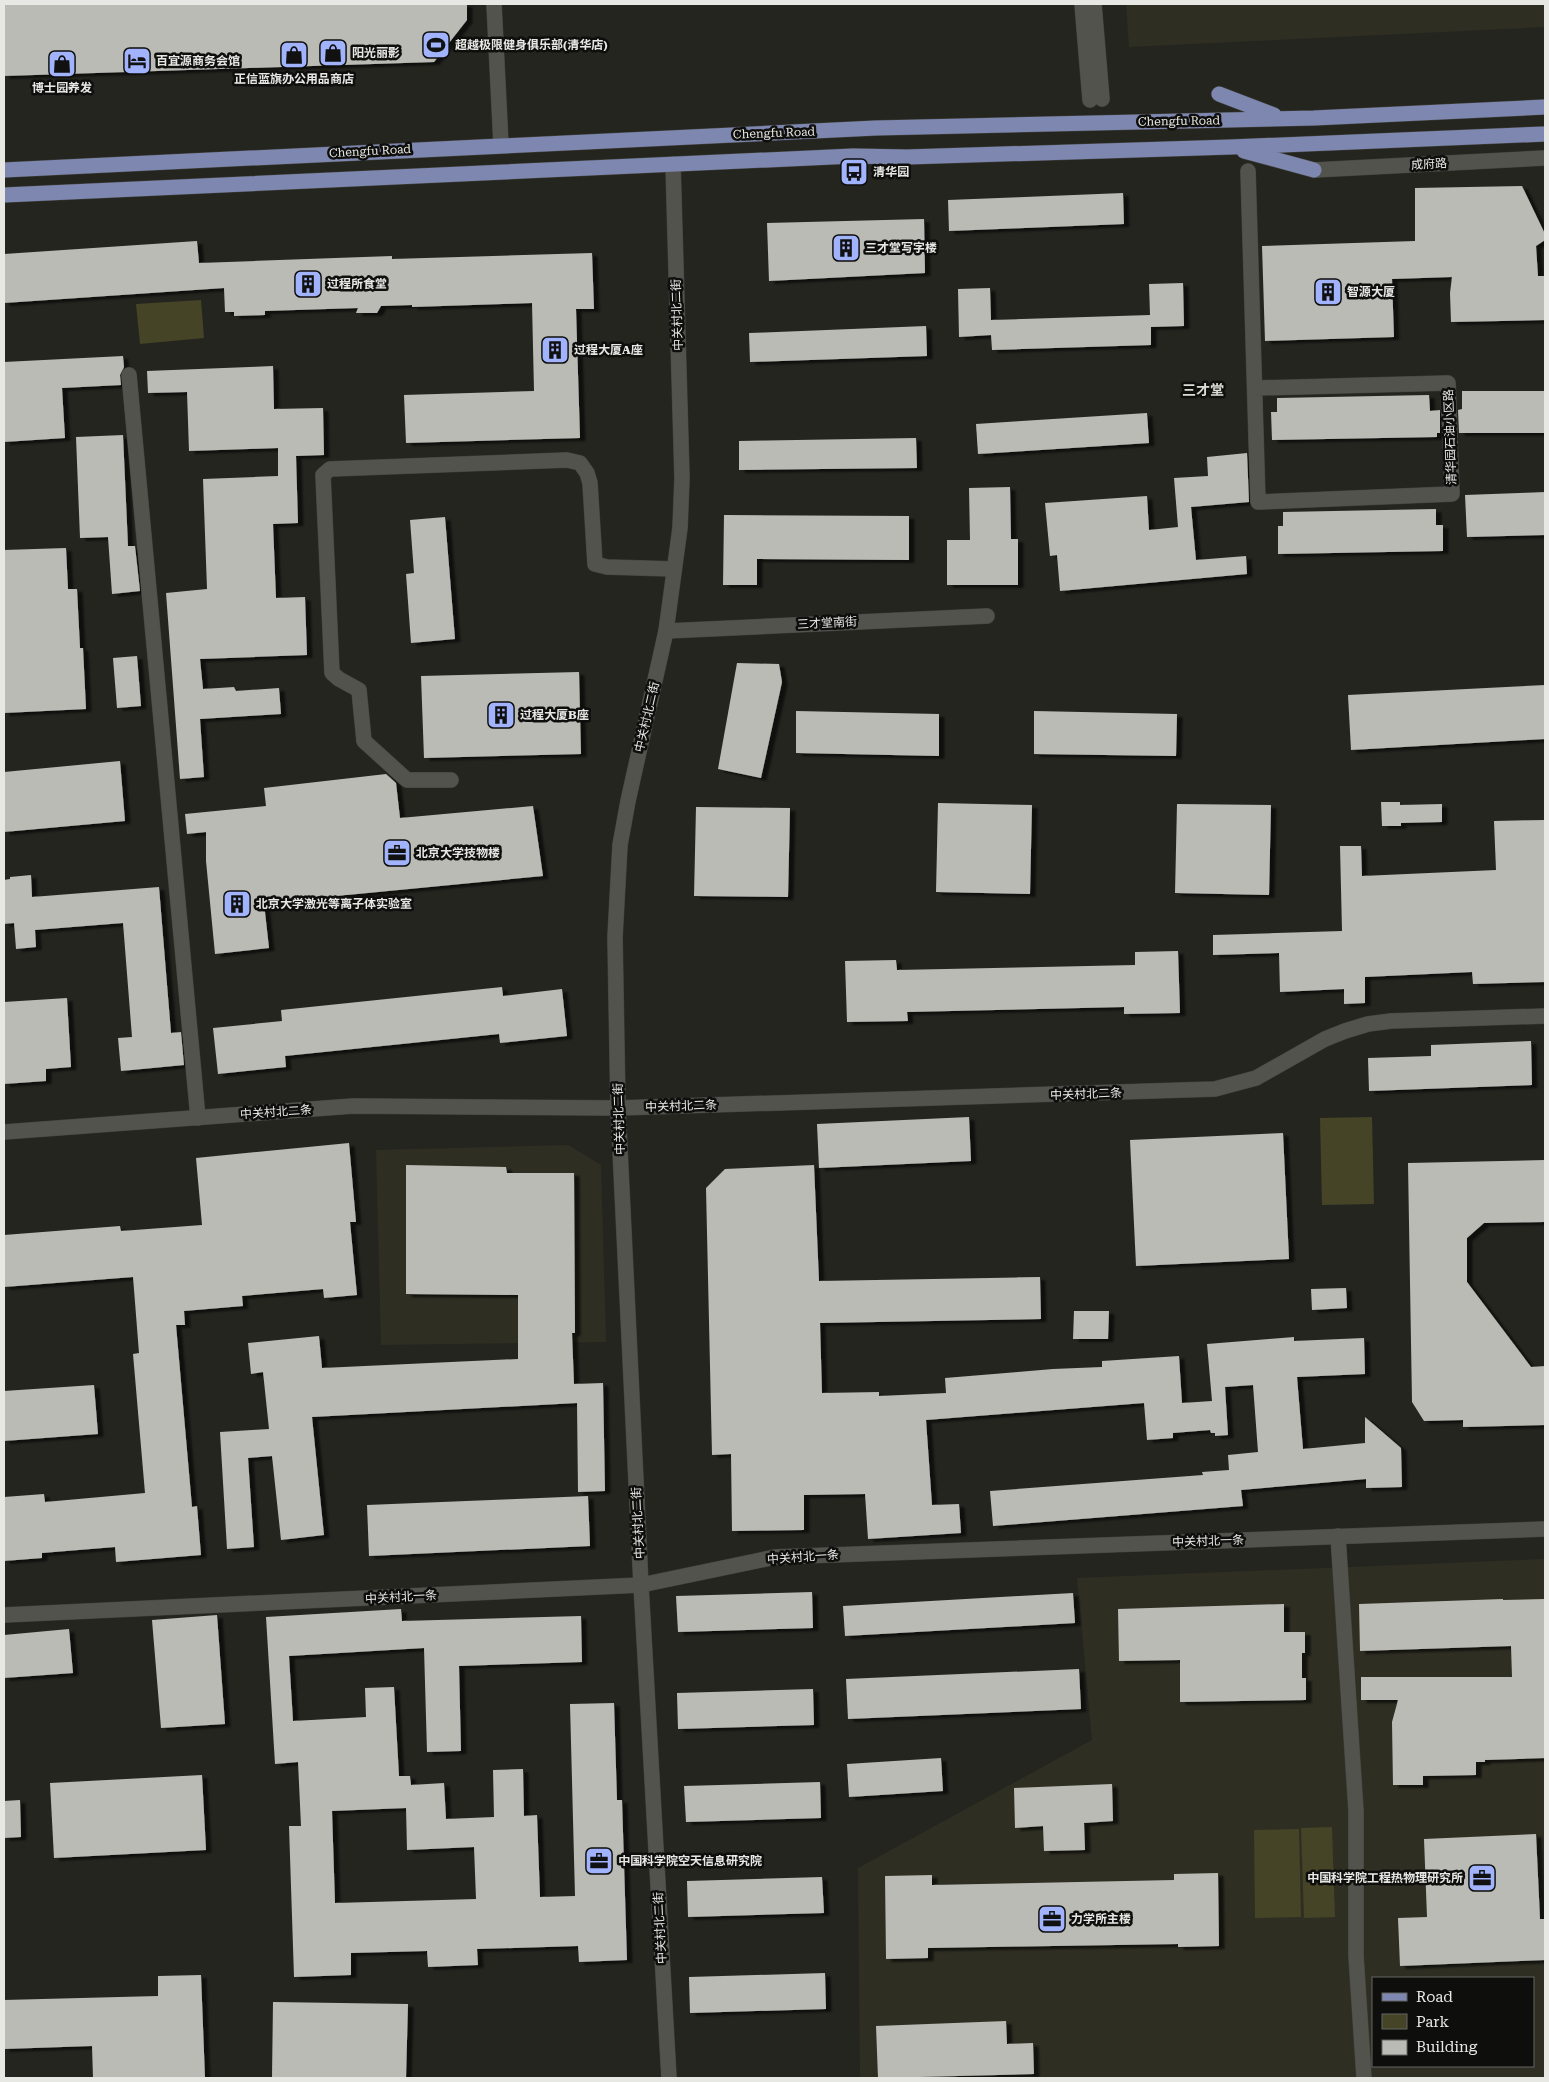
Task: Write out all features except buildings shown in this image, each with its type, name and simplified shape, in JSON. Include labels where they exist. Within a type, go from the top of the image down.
[{"type":"main road","points":[[1219,94],[1283,119]]},
{"type":"main road","name":"Chengfu Road","points":[[4,170],[876,128],[1283,119],[1545,107]]},
{"type":"main road","points":[[4,195],[853,156],[907,157],[1231,147],[1545,134]]},
{"type":"main road","points":[[1231,147],[1314,170]]},
{"type":"street","points":[[494,4],[501,145]]},
{"type":"street","points":[[1082,4],[1096,100],[1094,4]]},
{"type":"street","name":"成府路","points":[[1314,170],[1545,158]]},
{"type":"street","name":"中关村北二街","points":[[668,2078],[641,1585],[618,1108],[615,937],[620,845],[666,631],[680,528],[682,478],[672,164]]},
{"type":"street","name":"清华园石油小区路","points":[[1248,171],[1258,502],[1452,494],[1448,383],[1256,388]]},
{"type":"street","points":[[129,375],[198,1118]]},
{"type":"street","points":[[451,780],[408,780],[364,742],[359,690],[338,680],[332,673],[323,475],[330,468],[567,460],[580,463],[587,473],[590,483],[595,564],[607,567],[674,569]]},
{"type":"street","name":"三才堂南街","points":[[666,631],[987,616]]},
{"type":"street","name":"中关村北二条","points":[[4,1132],[353,1106],[618,1108],[1215,1090],[1256,1078],[1325,1039],[1345,1030],[1368,1024],[1391,1021],[1545,1016]]},
{"type":"street","name":"中关村北一条","points":[[4,1615],[641,1585],[775,1557],[1545,1529]]},
{"type":"street","points":[[1338,1536],[1356,1811],[1356,1956],[1364,2078]]},
{"type":"shaded area","points":[[1126,4],[1545,4],[1545,27],[1129,47]]},
{"type":"shaded area","points":[[568,1145],[601,1165],[606,1342],[381,1345],[376,1150]]},
{"type":"shaded area","points":[[1545,1559],[1545,2078],[860,2078],[858,1868],[1092,1740],[1077,1578]]},
{"type":"green space","points":[[201,300],[204,338],[140,344],[136,304]]},
{"type":"green space","points":[[1372,1117],[1374,1204],[1322,1205],[1320,1118]]},
{"type":"green space","points":[[1332,1827],[1335,1917],[1304,1918],[1301,1828]]},
{"type":"green space","points":[[1299,1829],[1301,1917],[1255,1918],[1254,1830]]},
{"type":"place","name":"超越极限健身俱乐部(清华店)","points":[[436,45]]},
{"type":"place","name":"阳光丽影","points":[[333,53]]},
{"type":"place","name":"正信蓝旗办公用品商店","points":[[294,55]]},
{"type":"place","name":"百宜源商务会馆","points":[[137,61]]},
{"type":"place","name":"博士园养发","points":[[62,64]]},
{"type":"place","name":"清华园","points":[[854,172]]},
{"type":"place","name":"三才堂写字楼","points":[[846,248]]},
{"type":"place","name":"过程所食堂","points":[[308,284]]},
{"type":"place","name":"智源大厦","points":[[1328,292]]},
{"type":"place","name":"过程大厦A座","points":[[555,350]]},
{"type":"place","name":"过程大厦B座","points":[[501,715]]},
{"type":"place","name":"北京大学技物楼","points":[[397,853]]},
{"type":"place","name":"北京大学激光等离子体实验室","points":[[237,904]]},
{"type":"place","name":"中国科学院空天信息研究院","points":[[599,1861]]},
{"type":"place","name":"中国科学院工程热物理研究所","points":[[1482,1878]]},
{"type":"place","name":"力学所主楼","points":[[1052,1919]]},
{"type":"district","name":"三才堂","points":[[1203,390]]}]
